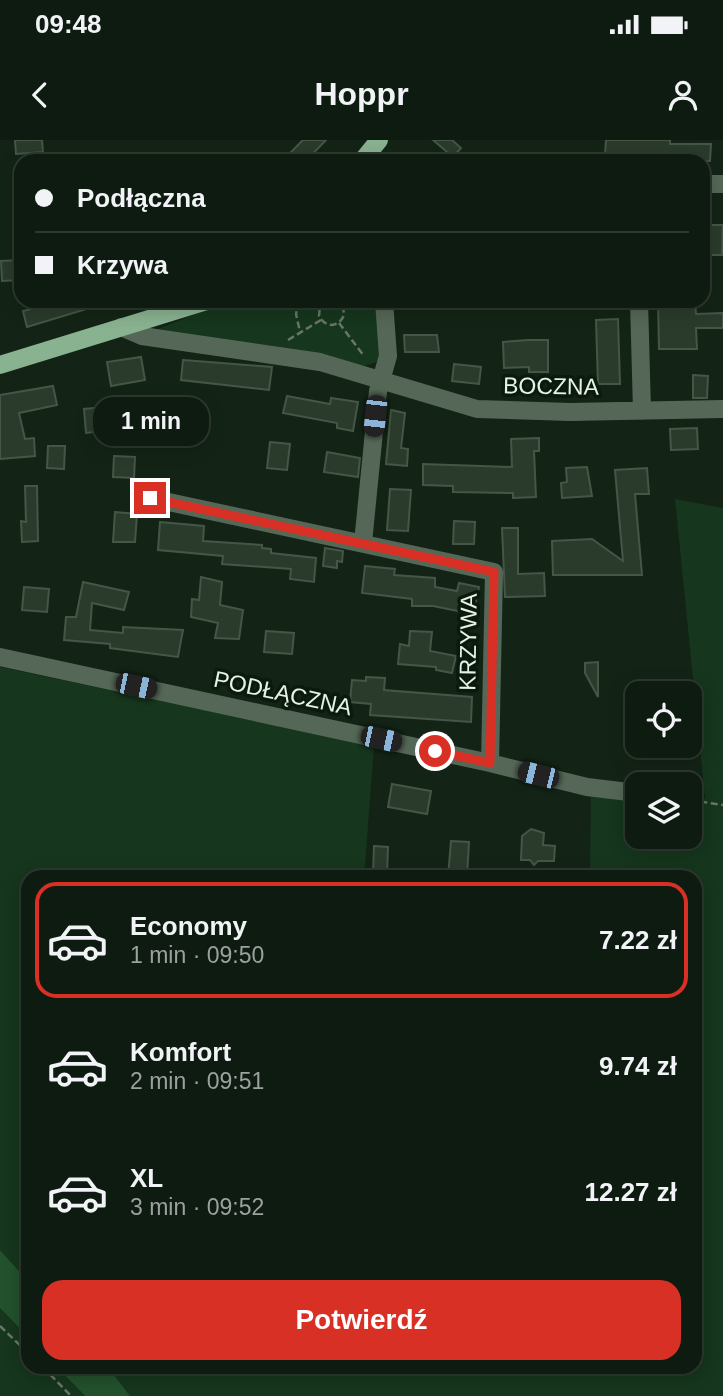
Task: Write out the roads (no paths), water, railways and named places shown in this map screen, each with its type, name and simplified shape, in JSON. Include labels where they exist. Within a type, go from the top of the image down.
[{"type":"main road","points":[[368,154],[379,140]]},
{"type":"main road","points":[[0,365],[184,308]]},
{"type":"street","points":[[363,543],[378,391],[384,379],[388,356],[385,308]]},
{"type":"street","points":[[639,308],[642,411]]},
{"type":"street","name":"BOCZNA","points":[[121,327],[142,335],[280,355],[384,379],[477,409],[723,409]]},
{"type":"street","name":"KRZYWA","points":[[150,498],[494,572],[490,763]]},
{"type":"street","name":"PODŁĄCZNA","points":[[0,657],[490,763],[587,787],[625,792]]}]
